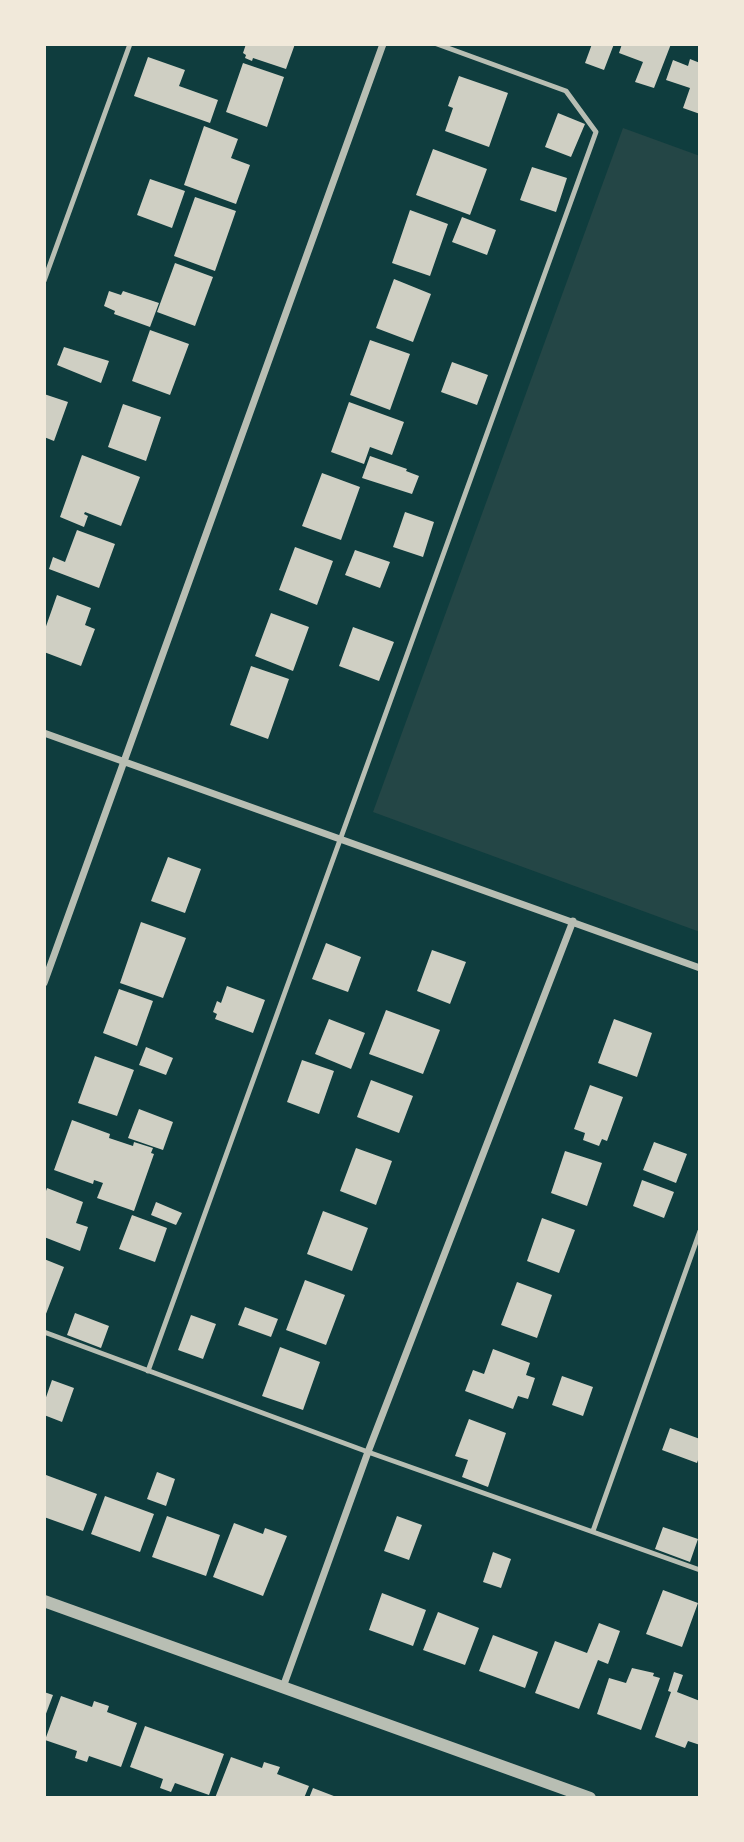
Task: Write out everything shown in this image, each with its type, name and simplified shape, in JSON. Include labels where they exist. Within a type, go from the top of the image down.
[{"type":"street","points":[[44,983],[383,44]]},
{"type":"street","points":[[44,733],[700,968]]},
{"type":"street","points":[[283,1688],[368,1452],[573,921]]},
{"type":"street","points":[[44,1601],[590,1798]]},
{"type":"lane","points":[[44,281],[130,44]]},
{"type":"lane","points":[[148,1371],[596,132],[566,91],[437,44]]},
{"type":"lane","points":[[593,1531],[700,1231]]},
{"type":"lane","points":[[44,1332],[368,1452],[700,1570]]},
{"type":"shaded area","points":[[623,128],[700,156],[700,932],[373,812]]},
{"type":"building","points":[[246,44],[295,44],[286,69],[245,58],[243,53]]},
{"type":"building","points":[[592,44],[614,44],[604,70],[585,63]]},
{"type":"building","points":[[622,44],[671,44],[654,88],[635,82],[643,62],[619,53]]},
{"type":"building","points":[[148,57],[185,70],[179,86],[218,100],[210,123],[134,96]]},
{"type":"building","points":[[690,59],[700,63],[700,114],[683,108],[690,88],[666,80],[673,60],[688,66]]},
{"type":"building","points":[[243,63],[284,77],[267,127],[226,112]]},
{"type":"building","points":[[459,76],[508,93],[489,147],[445,131],[453,108],[448,106]]},
{"type":"building","points":[[558,113],[585,124],[571,157],[545,147]]},
{"type":"building","points":[[204,126],[238,139],[231,158],[250,165],[236,204],[184,185]]},
{"type":"building","points":[[433,149],[487,169],[470,215],[416,195]]},
{"type":"building","points":[[532,167],[567,178],[556,212],[520,200]]},
{"type":"building","points":[[150,179],[185,191],[172,228],[137,215]]},
{"type":"building","points":[[195,197],[236,211],[215,271],[174,256]]},
{"type":"building","points":[[410,210],[448,224],[430,276],[392,263]]},
{"type":"building","points":[[462,217],[496,230],[487,255],[452,242]]},
{"type":"building","points":[[175,263],[213,277],[195,326],[157,312]]},
{"type":"building","points":[[394,279],[431,294],[413,342],[376,328]]},
{"type":"building","points":[[109,291],[121,295],[123,291],[159,303],[150,327],[114,314],[115,311],[104,306]]},
{"type":"building","points":[[150,330],[189,344],[170,395],[132,381]]},
{"type":"building","points":[[370,340],[410,354],[390,410],[350,395]]},
{"type":"building","points":[[64,347],[109,361],[101,383],[57,365]]},
{"type":"building","points":[[452,362],[488,375],[477,405],[441,392]]},
{"type":"building","points":[[44,394],[68,402],[54,441],[44,437]]},
{"type":"building","points":[[349,402],[404,422],[392,455],[370,447],[364,464],[331,452]]},
{"type":"building","points":[[123,404],[161,417],[146,461],[108,447]]},
{"type":"building","points":[[82,455],[140,477],[121,526],[85,512],[88,516],[84,527],[60,517]]},
{"type":"building","points":[[370,456],[419,476],[412,494],[362,478]]},
{"type":"building","points":[[322,473],[360,487],[341,540],[302,526]]},
{"type":"building","points":[[405,512],[434,522],[423,557],[393,547]]},
{"type":"building","points":[[77,530],[115,544],[99,588],[49,569],[53,557],[65,562]]},
{"type":"building","points":[[295,547],[333,561],[317,605],[279,590]]},
{"type":"building","points":[[355,550],[390,562],[380,588],[345,575]]},
{"type":"building","points":[[57,595],[91,608],[85,625],[95,629],[81,666],[44,652],[44,632]]},
{"type":"building","points":[[271,613],[309,627],[293,671],[255,656]]},
{"type":"building","points":[[353,627],[394,642],[379,681],[339,666]]},
{"type":"building","points":[[251,666],[289,679],[268,739],[230,725]]},
{"type":"building","points":[[168,857],[201,869],[185,913],[151,901]]},
{"type":"building","points":[[141,922],[186,938],[163,998],[120,983]]},
{"type":"building","points":[[326,943],[361,957],[348,992],[312,979]]},
{"type":"building","points":[[432,950],[466,962],[450,1004],[417,991]]},
{"type":"building","points":[[227,986],[265,1000],[253,1033],[215,1019],[217,1014],[213,1012],[217,1001],[221,1003]]},
{"type":"building","points":[[119,989],[153,1001],[137,1046],[103,1033]]},
{"type":"building","points":[[386,1010],[440,1030],[423,1074],[369,1054]]},
{"type":"building","points":[[329,1019],[365,1033],[351,1069],[315,1054]]},
{"type":"building","points":[[614,1019],[652,1033],[637,1077],[598,1063]]},
{"type":"building","points":[[146,1047],[173,1058],[166,1075],[139,1065]]},
{"type":"building","points":[[95,1056],[134,1070],[117,1116],[78,1103]]},
{"type":"building","points":[[302,1060],[334,1071],[319,1114],[287,1102]]},
{"type":"building","points":[[371,1080],[413,1096],[399,1133],[357,1117]]},
{"type":"building","points":[[590,1085],[623,1097],[607,1141],[602,1139],[599,1146],[583,1140],[585,1133],[574,1129]]},
{"type":"building","points":[[139,1109],[173,1122],[163,1150],[128,1138]]},
{"type":"building","points":[[72,1120],[110,1134],[109,1138],[133,1146],[134,1142],[153,1148],[151,1153],[154,1154],[134,1211],[97,1198],[103,1183],[94,1180],[93,1184],[54,1170]]},
{"type":"building","points":[[654,1142],[687,1154],[676,1183],[643,1170]]},
{"type":"building","points":[[356,1148],[392,1161],[376,1205],[340,1191]]},
{"type":"building","points":[[565,1151],[602,1163],[587,1206],[551,1193]]},
{"type":"building","points":[[642,1180],[674,1192],[664,1218],[633,1206]]},
{"type":"building","points":[[47,1188],[83,1202],[76,1223],[88,1227],[80,1251],[44,1237],[44,1197]]},
{"type":"building","points":[[156,1202],[182,1213],[176,1225],[151,1215]]},
{"type":"building","points":[[323,1211],[368,1228],[352,1271],[307,1254]]},
{"type":"building","points":[[132,1215],[167,1228],[155,1262],[119,1249]]},
{"type":"building","points":[[542,1218],[575,1230],[559,1273],[527,1261]]},
{"type":"building","points":[[44,1259],[64,1267],[44,1319]]},
{"type":"building","points":[[305,1280],[345,1295],[326,1345],[286,1330]]},
{"type":"building","points":[[517,1282],[552,1295],[537,1338],[501,1325]]},
{"type":"building","points":[[245,1307],[278,1319],[271,1337],[238,1325]]},
{"type":"building","points":[[75,1313],[109,1326],[101,1348],[67,1335]]},
{"type":"building","points":[[191,1315],[216,1324],[203,1359],[178,1350]]},
{"type":"building","points":[[280,1347],[320,1362],[303,1410],[262,1396]]},
{"type":"building","points":[[493,1349],[530,1363],[526,1375],[535,1378],[528,1399],[518,1396],[513,1409],[465,1391],[473,1370],[484,1374]]},
{"type":"building","points":[[562,1376],[593,1387],[583,1416],[552,1405]]},
{"type":"building","points":[[52,1380],[74,1388],[62,1422],[44,1415],[44,1403]]},
{"type":"building","points":[[469,1419],[506,1433],[488,1487],[462,1477],[468,1460],[455,1456]]},
{"type":"building","points":[[670,1428],[700,1439],[697,1463],[662,1450]]},
{"type":"building","points":[[157,1472],[175,1479],[166,1506],[147,1499]]},
{"type":"building","points":[[46,1475],[97,1494],[83,1531],[44,1517]]},
{"type":"building","points":[[105,1496],[154,1514],[140,1552],[91,1534]]},
{"type":"building","points":[[167,1516],[220,1535],[206,1576],[152,1557]]},
{"type":"building","points":[[397,1516],[422,1525],[409,1560],[384,1551]]},
{"type":"building","points":[[234,1523],[263,1534],[265,1528],[287,1536],[263,1596],[213,1577]]},
{"type":"building","points":[[663,1527],[698,1539],[690,1562],[655,1549]]},
{"type":"building","points":[[493,1552],[511,1559],[501,1588],[483,1582]]},
{"type":"building","points":[[663,1590],[698,1603],[682,1647],[646,1634]]},
{"type":"building","points":[[382,1593],[426,1610],[413,1646],[369,1630]]},
{"type":"building","points":[[438,1612],[479,1628],[465,1665],[423,1650]]},
{"type":"building","points":[[599,1623],[620,1631],[608,1664],[598,1660],[579,1709],[535,1693],[555,1641],[587,1653]]},
{"type":"building","points":[[493,1635],[538,1652],[525,1688],[479,1671]]},
{"type":"building","points":[[632,1668],[654,1673],[653,1676],[660,1678],[641,1730],[597,1714],[609,1678],[626,1683]]},
{"type":"building","points":[[674,1672],[683,1675],[677,1692],[700,1701],[700,1745],[688,1741],[685,1748],[655,1737],[671,1692],[668,1691]]},
{"type":"building","points":[[44,1692],[53,1695],[44,1719]]},
{"type":"building","points":[[61,1696],[92,1707],[94,1701],[109,1706],[107,1712],[137,1723],[121,1767],[89,1756],[87,1762],[75,1758],[77,1751],[45,1740]]},
{"type":"building","points":[[145,1726],[224,1754],[209,1795],[175,1783],[171,1792],[160,1788],[163,1779],[130,1767]]},
{"type":"building","points":[[231,1757],[262,1768],[264,1762],[280,1767],[277,1774],[309,1786],[304,1798],[215,1798]]},
{"type":"building","points":[[313,1788],[339,1798],[309,1798]]}]
